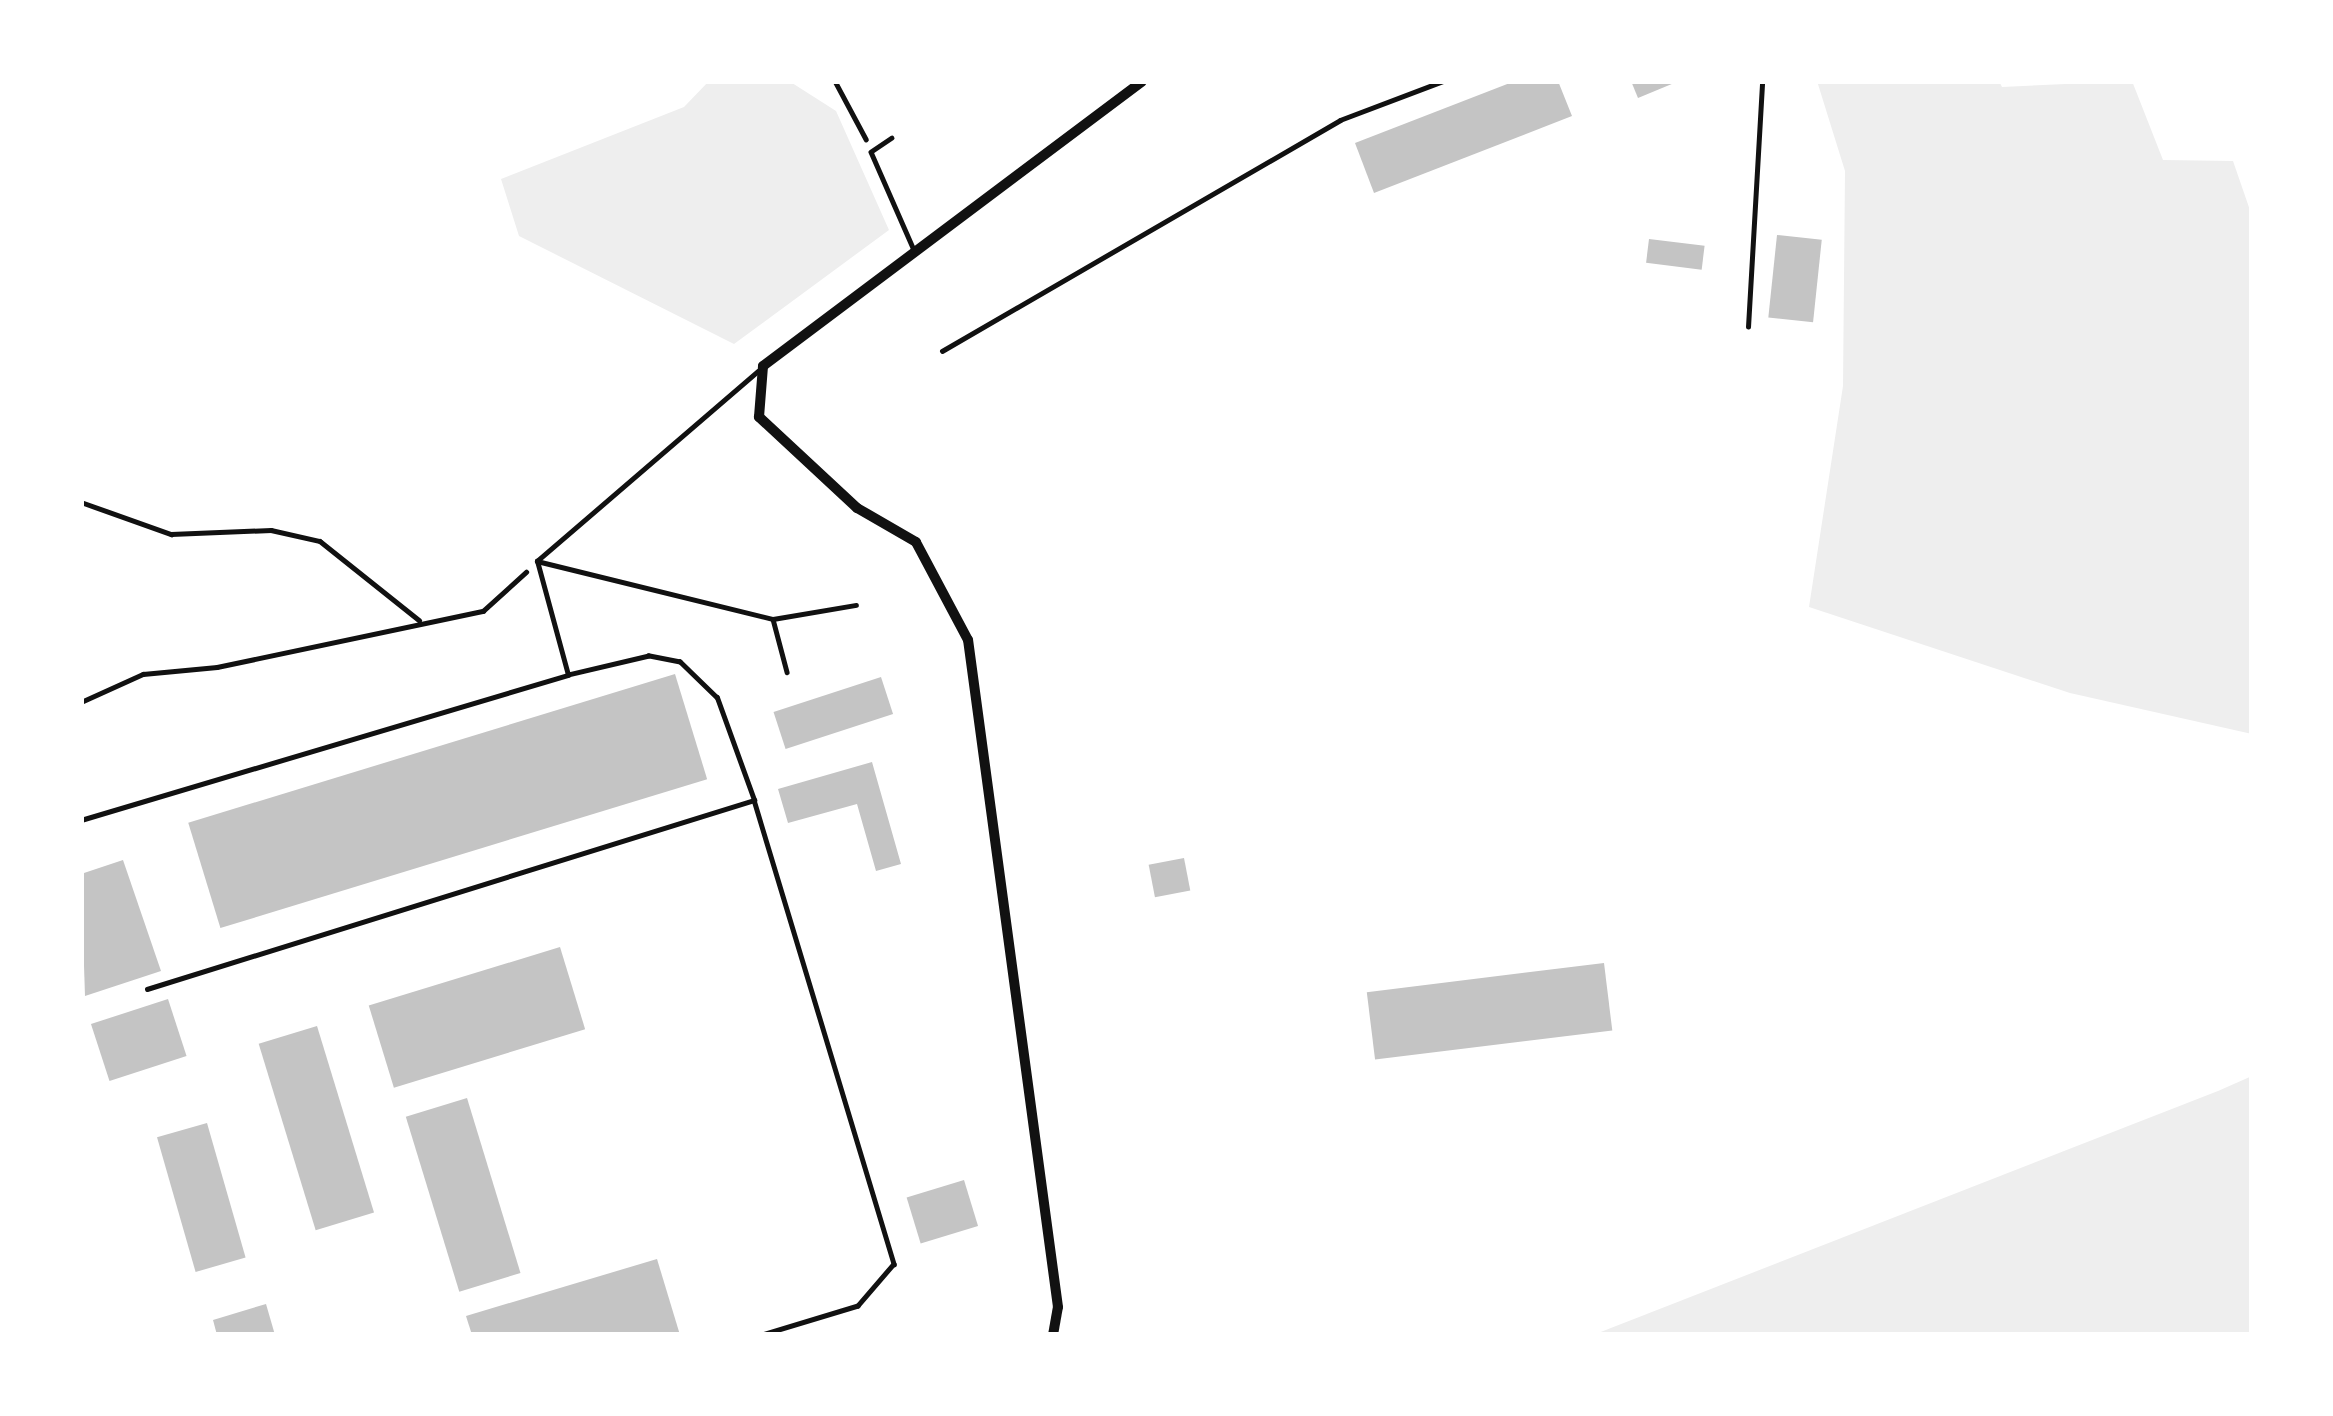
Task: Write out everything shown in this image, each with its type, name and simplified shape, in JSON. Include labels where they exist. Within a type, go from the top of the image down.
[{"type":"street","points":[[1053,1335],[1058,1307],[968,640],[916,542],[857,508],[759,417],[763,366],[1142,81]]},
{"type":"lane","points":[[942,351],[1340,120],[1443,81]]},
{"type":"lane","points":[[1748,327],[1762,81]]},
{"type":"lane","points":[[892,138],[871,152],[915,252]]},
{"type":"lane","points":[[537,561],[763,366]]},
{"type":"lane","points":[[537,561],[773,619],[856,605]]},
{"type":"lane","points":[[537,561],[568,675]]},
{"type":"lane","points":[[773,619],[787,672]]},
{"type":"lane","points":[[81,820],[568,675],[649,656],[680,662],[717,698],[754,800],[894,1264],[858,1306],[762,1335]]},
{"type":"lane","points":[[147,989],[754,800]]},
{"type":"path","points":[[835,81],[871,152]]},
{"type":"path","points":[[81,502],[171,534],[271,530],[320,541],[420,620]]},
{"type":"path","points":[[81,702],[143,674],[217,667],[420,620],[483,611],[537,561]]},
{"type":"shaded area","points":[[709,81],[789,81],[836,111],[889,230],[734,344],[519,236],[501,179],[684,107]]},
{"type":"shaded area","points":[[1817,81],[1999,81],[2002,87],[2132,81],[2163,160],[2233,161],[2252,216],[2252,734],[2070,693],[1809,607],[1843,386],[1845,171]]},
{"type":"shaded area","points":[[2252,1076],[2252,1335],[1593,1335],[2218,1091]]},
{"type":"building","points":[[1515,81],[1558,81],[1572,116],[1374,193],[1355,143]]},
{"type":"building","points":[[1631,81],[1679,81],[1638,98]]},
{"type":"building","points":[[1777,235],[1822,240],[1813,322],[1768,318]]},
{"type":"building","points":[[1649,239],[1705,246],[1702,270],[1646,263]]},
{"type":"building","points":[[675,674],[707,779],[220,928],[188,823]]},
{"type":"building","points":[[881,677],[893,714],[786,749],[774,712]]},
{"type":"building","points":[[872,762],[901,864],[876,871],[857,804],[788,823],[778,789]]},
{"type":"building","points":[[1184,858],[1190,890],[1155,897],[1149,865]]},
{"type":"building","points":[[123,860],[161,971],[85,996],[81,874]]},
{"type":"building","points":[[560,947],[585,1029],[394,1088],[369,1005]]},
{"type":"building","points":[[1604,963],[1612,1030],[1375,1060],[1367,992]]},
{"type":"building","points":[[168,999],[187,1056],[110,1081],[91,1024]]},
{"type":"building","points":[[317,1026],[374,1212],[316,1230],[259,1044]]},
{"type":"building","points":[[467,1098],[521,1273],[459,1292],[406,1117]]},
{"type":"building","points":[[207,1123],[246,1258],[196,1272],[157,1137]]},
{"type":"building","points":[[964,1180],[978,1226],[921,1243],[907,1198]]},
{"type":"building","points":[[657,1259],[680,1335],[472,1335],[466,1316]]},
{"type":"building","points":[[266,1304],[275,1335],[217,1335],[213,1320]]}]
